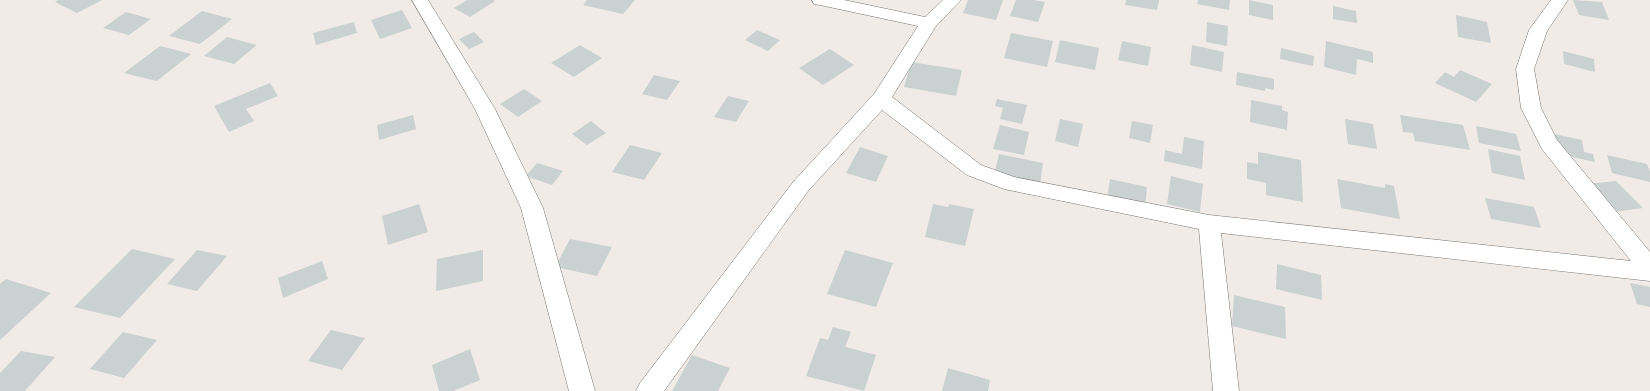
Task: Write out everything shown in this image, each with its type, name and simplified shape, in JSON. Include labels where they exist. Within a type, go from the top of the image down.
[{"type":"street","points":[[420,0],[485,109],[532,208],[582,391]]},
{"type":"street","points":[[820,0],[929,23]]},
{"type":"street","points":[[650,391],[801,186],[881,99],[929,23],[953,0]]},
{"type":"street","points":[[1560,0],[1538,30],[1525,69],[1531,108],[1549,144],[1650,268]]},
{"type":"street","points":[[881,99],[974,170],[1011,184],[1209,223],[1650,272]]},
{"type":"street","points":[[1209,223],[1226,391]]},
{"type":"building","points":[[58,0],[102,0],[77,13],[55,2]]},
{"type":"building","points":[[467,0],[495,1],[470,17],[454,8]]},
{"type":"building","points":[[587,0],[635,0],[623,14],[583,5]]},
{"type":"building","points":[[968,0],[1003,0],[996,20],[963,13]]},
{"type":"building","points":[[1016,0],[1034,0],[1045,2],[1038,22],[1010,16]]},
{"type":"building","points":[[1126,0],[1159,0],[1157,10],[1125,5]]},
{"type":"building","points":[[1198,0],[1230,0],[1229,10],[1197,4]]},
{"type":"building","points":[[1249,0],[1273,5],[1273,20],[1249,15]]},
{"type":"building","points":[[1573,0],[1602,2],[1609,20],[1579,15]]},
{"type":"building","points":[[1333,6],[1356,11],[1357,23],[1333,19]]},
{"type":"building","points":[[402,10],[412,28],[380,39],[371,20]]},
{"type":"building","points":[[202,11],[232,19],[200,44],[169,36]]},
{"type":"building","points":[[126,12],[151,19],[129,35],[103,28]]},
{"type":"building","points":[[1456,15],[1487,22],[1491,43],[1458,37]]},
{"type":"building","points":[[354,22],[357,33],[316,45],[313,33]]},
{"type":"building","points":[[1207,22],[1228,26],[1227,46],[1206,42]]},
{"type":"building","points":[[757,30],[780,40],[768,51],[745,40]]},
{"type":"building","points":[[474,32],[484,42],[469,49],[459,39]]},
{"type":"building","points":[[1011,33],[1053,41],[1047,67],[1004,58]]},
{"type":"building","points":[[227,37],[257,45],[234,64],[204,56]]},
{"type":"building","points":[[1060,40],[1099,48],[1095,70],[1055,62]]},
{"type":"building","points":[[1122,41],[1151,47],[1148,66],[1118,60]]},
{"type":"building","points":[[1326,41],[1373,52],[1373,63],[1357,59],[1356,75],[1324,67]]},
{"type":"building","points":[[580,45],[602,58],[574,77],[551,63]]},
{"type":"building","points":[[1192,45],[1224,52],[1222,72],[1190,65]]},
{"type":"building","points":[[160,46],[191,54],[157,81],[124,73]]},
{"type":"building","points":[[1281,48],[1314,56],[1313,66],[1280,59]]},
{"type":"building","points":[[830,49],[854,65],[823,85],[799,68]]},
{"type":"building","points":[[1563,51],[1594,59],[1595,72],[1564,64]]},
{"type":"building","points":[[911,62],[962,70],[956,96],[904,87]]},
{"type":"building","points":[[1460,70],[1492,84],[1476,102],[1435,83],[1445,72],[1454,77]]},
{"type":"building","points":[[1237,72],[1274,79],[1274,90],[1265,88],[1265,91],[1236,85]]},
{"type":"building","points":[[654,75],[680,81],[667,100],[642,94]]},
{"type":"building","points":[[270,83],[278,96],[246,109],[254,121],[229,132],[214,106]]},
{"type":"building","points":[[524,89],[542,101],[518,117],[500,104]]},
{"type":"building","points":[[728,96],[749,101],[736,122],[714,117]]},
{"type":"building","points":[[997,99],[1027,105],[1022,124],[1000,119],[1003,108],[995,106]]},
{"type":"building","points":[[1251,100],[1282,106],[1282,110],[1288,112],[1287,130],[1250,122]]},
{"type":"building","points":[[413,115],[416,129],[379,140],[377,125]]},
{"type":"building","points":[[1400,115],[1463,125],[1470,150],[1415,141],[1413,133],[1403,132]]},
{"type":"building","points":[[1060,119],[1083,124],[1078,147],[1055,141]]},
{"type":"building","points":[[1345,119],[1373,124],[1377,149],[1348,144]]},
{"type":"building","points":[[591,121],[606,133],[587,145],[572,134]]},
{"type":"building","points":[[1132,121],[1153,125],[1150,143],[1129,138]]},
{"type":"building","points":[[1000,125],[1029,132],[1024,155],[993,149]]},
{"type":"building","points":[[1476,126],[1516,134],[1521,151],[1479,143]]},
{"type":"building","points":[[1554,134],[1582,140],[1584,152],[1593,154],[1595,162],[1558,154]]},
{"type":"building","points":[[1184,137],[1204,141],[1202,169],[1164,161],[1165,150],[1182,154]]},
{"type":"building","points":[[630,145],[662,153],[644,180],[612,172]]},
{"type":"building","points":[[860,147],[888,156],[876,182],[846,173]]},
{"type":"building","points":[[1488,149],[1520,156],[1525,180],[1492,173]]},
{"type":"building","points":[[1258,152],[1301,160],[1303,202],[1266,195],[1266,183],[1247,179],[1247,162],[1258,164]]},
{"type":"building","points":[[999,154],[1043,163],[1040,184],[994,175]]},
{"type":"building","points":[[1607,155],[1647,164],[1650,172],[1650,182],[1612,173]]},
{"type":"building","points":[[537,163],[563,171],[552,185],[526,176]]},
{"type":"building","points":[[1171,176],[1203,184],[1200,212],[1167,204]]},
{"type":"building","points":[[1110,179],[1147,187],[1145,209],[1107,200]]},
{"type":"building","points":[[1337,179],[1385,188],[1385,184],[1394,186],[1400,219],[1341,208]]},
{"type":"building","points":[[1616,181],[1643,208],[1613,212],[1587,184]]},
{"type":"building","points":[[1485,198],[1534,207],[1541,228],[1491,219]]},
{"type":"building","points":[[419,204],[428,232],[388,245],[382,216]]},
{"type":"building","points":[[933,204],[948,207],[949,204],[974,209],[965,246],[925,237]]},
{"type":"building","points":[[570,239],[612,247],[597,276],[555,267]]},
{"type":"building","points":[[132,249],[175,259],[120,318],[74,307]]},
{"type":"building","points":[[197,250],[227,256],[197,291],[167,284]]},
{"type":"building","points":[[483,250],[483,281],[436,291],[437,259]]},
{"type":"building","points":[[845,250],[893,263],[876,307],[827,294]]},
{"type":"building","points":[[322,261],[328,279],[283,298],[278,278]]},
{"type":"building","points":[[1277,264],[1321,275],[1322,300],[1276,289]]},
{"type":"building","points":[[6,279],[51,293],[0,340],[0,284]]},
{"type":"building","points":[[1630,283],[1650,287],[1650,307],[1637,304]]},
{"type":"building","points":[[1234,295],[1285,307],[1286,339],[1232,326]]},
{"type":"building","points":[[833,327],[851,332],[845,347],[876,355],[864,391],[806,376],[820,338],[828,340]]},
{"type":"building","points":[[331,330],[365,338],[342,370],[308,361]]},
{"type":"building","points":[[123,332],[157,340],[124,378],[90,369]]},
{"type":"building","points":[[470,349],[480,380],[453,391],[439,391],[432,365]]},
{"type":"building","points":[[21,351],[55,357],[25,391],[0,391],[0,373]]},
{"type":"building","points":[[692,355],[730,368],[718,391],[672,391]]},
{"type":"building","points":[[948,368],[990,380],[988,391],[942,391]]}]
